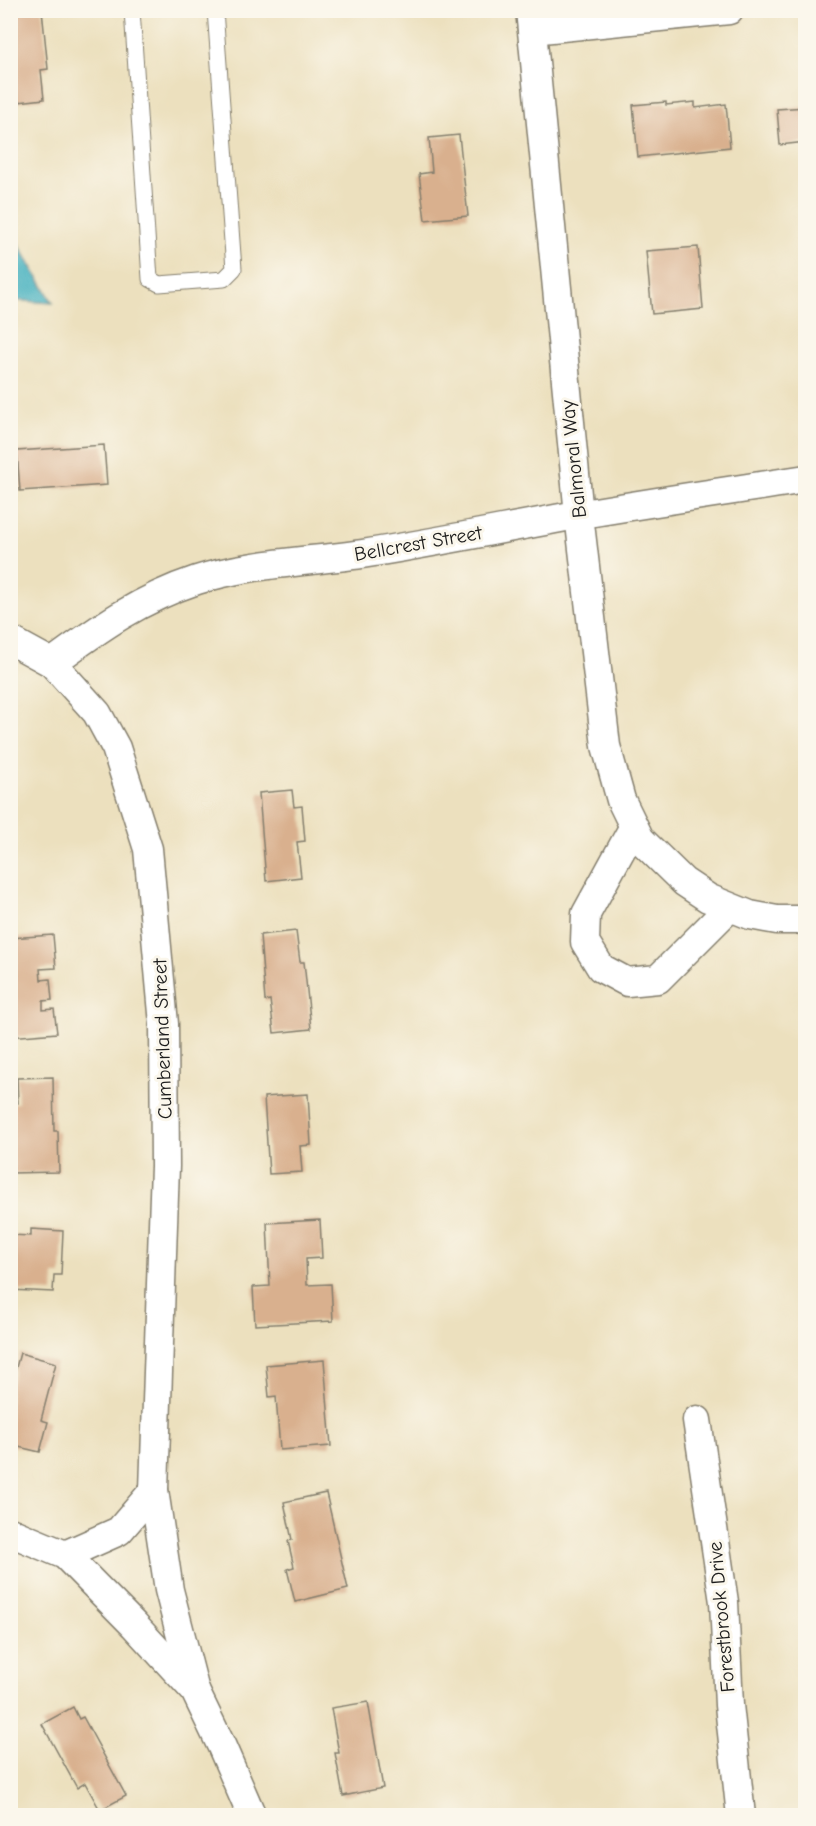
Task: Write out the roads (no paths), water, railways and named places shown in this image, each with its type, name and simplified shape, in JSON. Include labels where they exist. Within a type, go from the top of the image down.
[{"type":"street","points":[[531,20],[729,10]]},
{"type":"street","name":"Balmoral Way","points":[[531,20],[579,515],[606,746],[621,800],[640,838],[684,882],[708,898],[750,915],[777,920],[806,920]]},
{"type":"street","name":"Bellcrest Street","points":[[52,663],[110,621],[144,601],[197,580],[242,570],[362,554],[579,515],[806,479]]},
{"type":"street","name":"Cumberland Street","points":[[10,640],[52,663],[97,713],[116,748],[148,849],[164,1036],[165,1166],[154,1490],[169,1590],[195,1691]]},
{"type":"street","points":[[633,828],[586,914],[585,942],[601,968],[627,982],[658,979],[729,908]]},
{"type":"street","name":"Forestbrook Drive","points":[[697,1420],[724,1602],[729,1705],[741,1815]]},
{"type":"street","points":[[65,1555],[119,1531],[154,1490]]},
{"type":"street","points":[[10,1532],[65,1555],[195,1691],[252,1815]]},
{"type":"lane","points":[[132,10],[150,279],[159,284],[224,279],[234,269],[215,10]]},
{"type":"water","points":[[10,230],[53,303],[11,300]]}]
